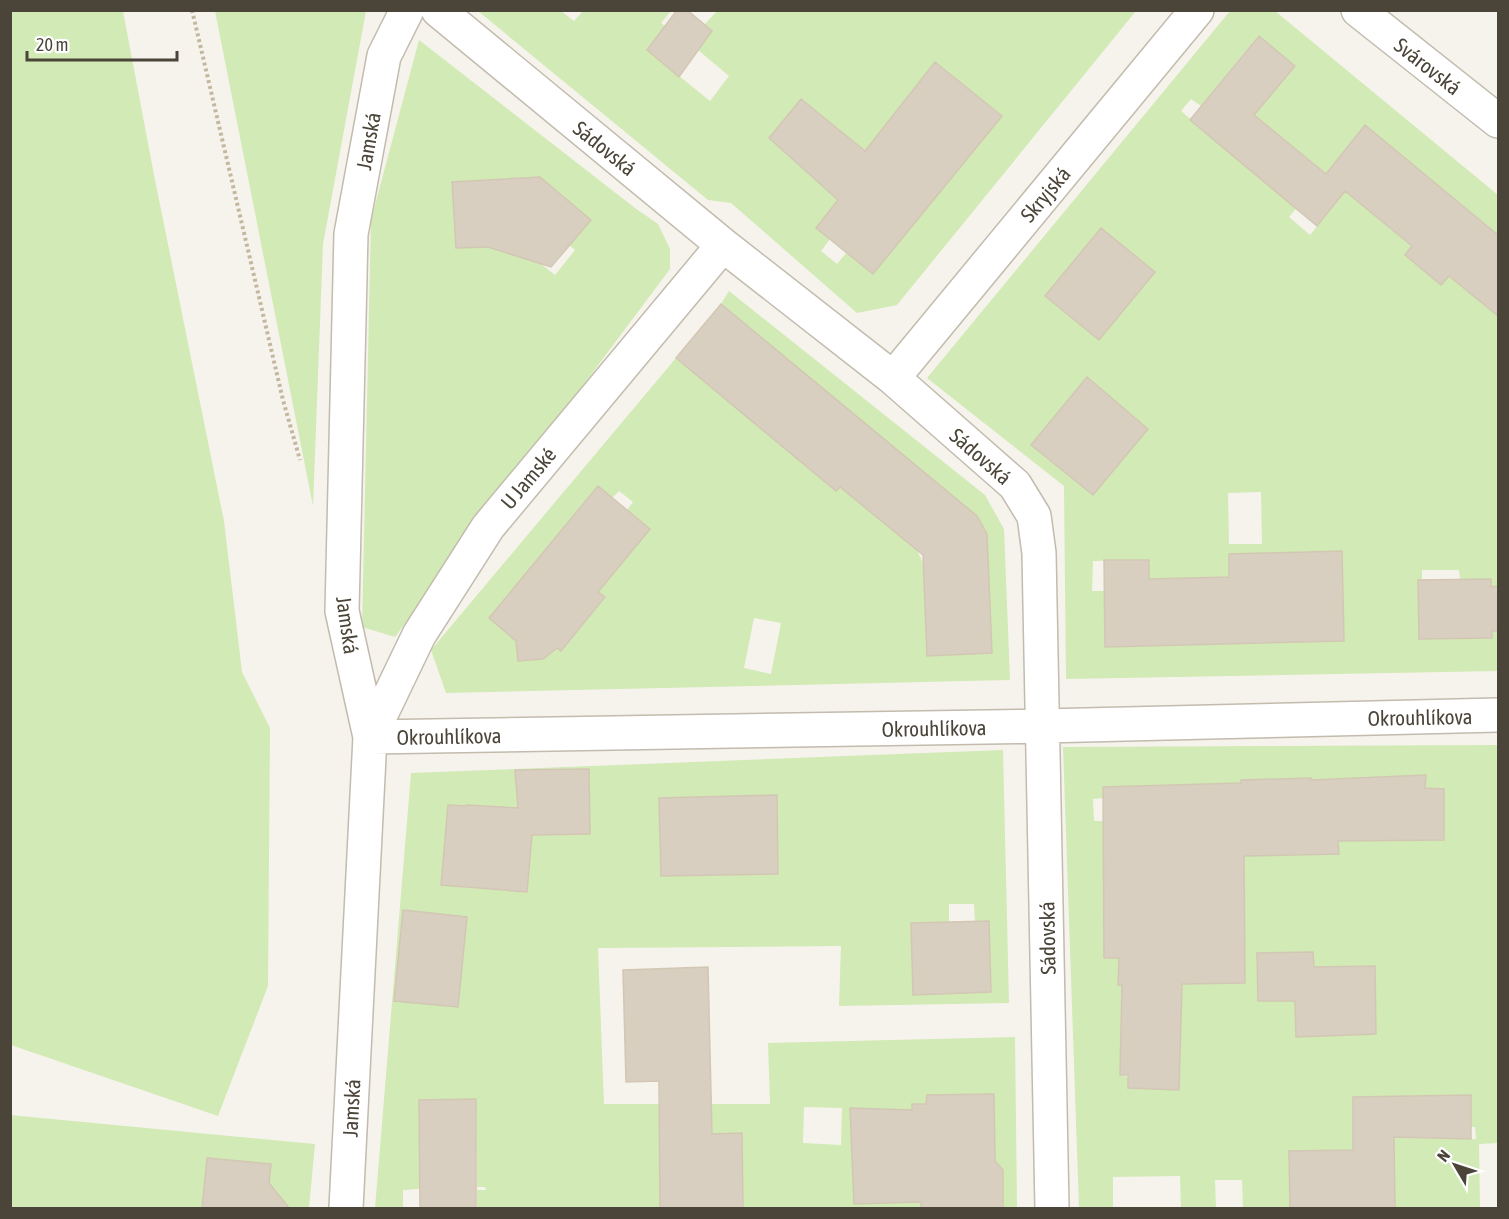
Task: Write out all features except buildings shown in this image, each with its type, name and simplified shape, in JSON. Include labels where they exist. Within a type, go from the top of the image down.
[{"type":"street","name":"Jamská","points":[[346,1209],[370,737],[342,611],[351,234],[384,56],[406,10]]},
{"type":"street","name":"Sádovská","points":[[438,10],[723,245],[893,378],[1015,485],[1034,516],[1039,553],[1044,726],[1052,1209]]},
{"type":"street","name":"Skryjská","points":[[893,378],[1197,10]]},
{"type":"street","name":"Svárovská","points":[[1358,10],[1498,121]]},
{"type":"street","name":"U Jamské","points":[[370,737],[419,635],[488,527],[723,245]]},
{"type":"street","name":"Okrouhlíkova","points":[[370,737],[1044,726],[1498,715]]},
{"type":"path","points":[[192,10],[283,400],[302,466]]},
{"type":"green space","points":[[11,10],[123,11],[224,521],[242,672],[270,728],[268,986],[218,1116],[11,1045]]},
{"type":"green space","points":[[215,11],[366,11],[323,244],[313,506]]},
{"type":"green space","points":[[478,11],[561,11],[574,21],[583,11],[671,11],[661,23],[665,26],[647,50],[710,101],[729,76],[698,50],[704,25],[717,11],[1136,11],[897,305],[857,313],[731,203],[708,200]],"holes":[[[935,62],[1002,116],[957,171],[891,118]],[[801,99],[824,118],[833,195],[770,138]],[[854,181],[873,274],[846,253],[837,264],[821,251],[830,239],[816,227]]]},
{"type":"green space","points":[[1230,11],[1275,11],[1498,195],[1498,283],[1483,303],[1498,316],[1498,586],[1491,587],[1490,579],[1460,579],[1459,570],[1422,570],[1422,580],[1418,580],[1420,639],[1492,638],[1492,631],[1498,631],[1498,671],[1066,679],[1064,486],[927,378]],"holes":[[[1258,36],[1294,66],[1251,118],[1261,179],[1181,111],[1191,99],[1201,106]],[[1366,126],[1489,227],[1441,285],[1405,255],[1412,246],[1338,185],[1332,208],[1310,235],[1289,217]],[[1101,228],[1155,272],[1099,340],[1045,296]],[[1064,405],[1127,412],[1148,429],[1093,495],[1031,445]],[[1261,492],[1262,544],[1229,544],[1228,493]],[[1342,551],[1344,641],[1261,642],[1259,553]],[[1149,560],[1149,579],[1191,578],[1192,645],[1105,647],[1104,591],[1092,591],[1093,561]]]},
{"type":"green space","points":[[419,40],[658,224],[670,249],[670,269],[395,637],[362,627],[371,220]],"holes":[[[569,245],[575,250],[555,275],[540,263],[488,247]]]},
{"type":"green space","points":[[729,291],[985,495],[1004,529],[1010,680],[446,693],[431,650],[676,358],[836,491],[881,438],[721,304]],"holes":[[[898,451],[958,500],[969,521],[978,517],[987,534],[991,653],[927,656],[923,563],[917,550],[857,501]],[[598,487],[612,498],[619,491],[633,502],[627,510],[650,529],[614,573],[596,590],[604,598],[561,651],[552,644],[541,660],[538,658],[527,660],[517,653],[516,641],[489,618]],[[754,618],[781,623],[771,674],[744,668]]]},
{"type":"green space","points":[[1498,745],[1498,1143],[1479,1144],[1480,1208],[1395,1208],[1289,1151],[1290,1208],[1243,1208],[1242,1180],[1215,1180],[1216,1208],[1181,1208],[1180,1176],[1113,1177],[1113,1208],[1079,1208],[1063,747]],"holes":[[[1426,775],[1425,788],[1444,789],[1444,840],[1380,841]],[[1311,778],[1312,792],[1337,791],[1338,854],[1278,855],[1243,824],[1241,780]],[[1199,784],[1200,843],[1103,821],[1094,821],[1093,799],[1103,798],[1103,787]],[[1104,915],[1192,984],[1118,985],[1119,958],[1104,958]],[[1375,966],[1376,1034],[1296,1037],[1295,1001],[1314,967]],[[1130,1042],[1180,1044],[1179,1090],[1120,1075]],[[1471,1095],[1471,1127],[1475,1127],[1476,1139],[1437,1138],[1437,1128]]]},
{"type":"green space","points":[[1003,750],[1009,1003],[839,1006],[841,946],[598,948],[604,1104],[770,1104],[768,1043],[1015,1037],[1017,1208],[1003,1208],[1003,1170],[995,1161],[994,1094],[927,1095],[926,1104],[912,1104],[920,1164],[921,1208],[743,1208],[742,1174],[660,1208],[477,1208],[477,1190],[486,1190],[485,1187],[477,1187],[476,1099],[419,1100],[419,1189],[403,1190],[403,1208],[375,1208],[411,773]],"holes":[[[589,769],[534,809],[527,892],[460,887],[467,805],[518,808],[516,770]],[[776,795],[661,876],[659,798]],[[949,904],[974,904],[975,922],[989,922],[991,992],[913,994],[911,923],[949,922]],[[403,911],[466,918],[458,1007],[395,1001]],[[804,1107],[842,1108],[841,1145],[803,1143]]]},
{"type":"green space","points":[[10,1115],[315,1144],[309,1208],[267,1208],[277,1203],[278,1193],[273,1187],[269,1187],[271,1164],[207,1158],[202,1208],[11,1208]]}]
